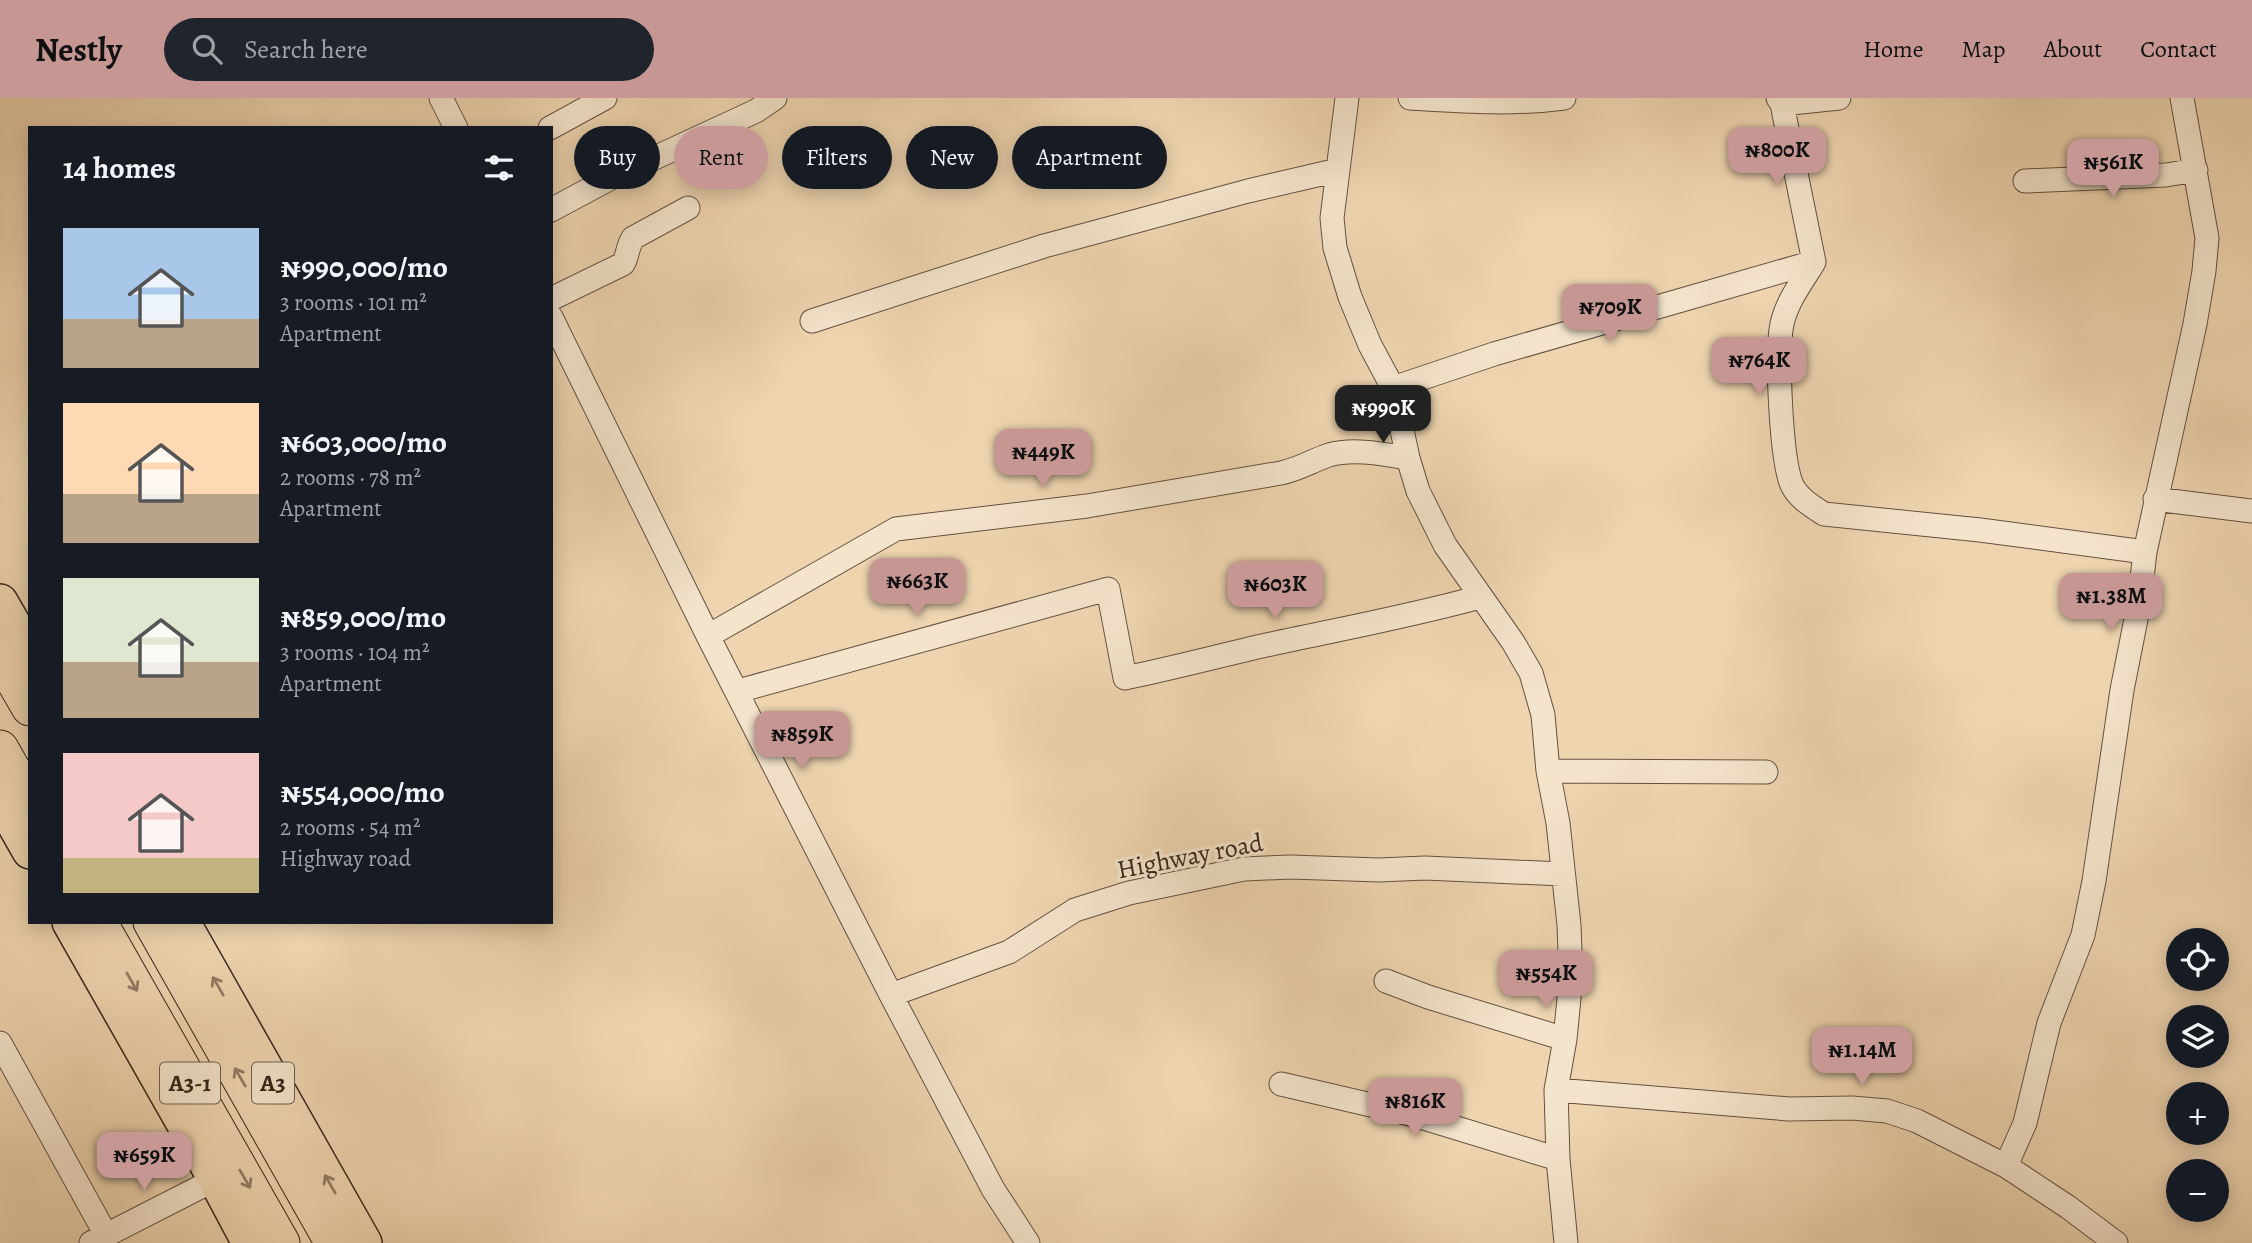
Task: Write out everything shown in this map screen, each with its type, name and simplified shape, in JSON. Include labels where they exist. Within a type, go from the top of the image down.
[{"type":"highway","points":[[0,655],[17,700]]},
{"type":"highway","points":[[0,749],[28,798]]},
{"type":"highway","name":"A3-1","points":[[99,924],[281,1243]]},
{"type":"highway","name":"A3-1","points":[[153,924],[334,1243]]},
{"type":"main road","points":[[0,601],[28,650]]},
{"type":"main road","points":[[0,798],[28,847]]},
{"type":"main road","points":[[71,924],[250,1243]]},
{"type":"main road","name":"A3","points":[[183,924],[364,1243]]},
{"type":"street","points":[[441,98],[455,126]]},
{"type":"street","points":[[553,126],[605,98]]},
{"type":"street","points":[[553,208],[756,111],[775,98]]},
{"type":"street","points":[[1347,98],[1332,218],[1335,248],[1350,297],[1370,345],[1393,388],[1418,491],[1445,545],[1513,642],[1531,673],[1543,715],[1569,925],[1571,978],[1565,1039],[1556,1090],[1558,1159],[1566,1243]]},
{"type":"street","points":[[1410,98],[1476,103],[1535,102],[1564,98]]},
{"type":"street","points":[[1839,98],[1780,101],[1814,262],[1794,293],[1782,323],[1779,349],[1784,447],[1793,485],[1811,506],[1824,514],[1980,530],[2145,552]]},
{"type":"street","points":[[2006,1166],[2025,1123],[2049,1023],[2083,935],[2094,881],[2122,690],[2139,604],[2145,552],[2204,271],[2207,238],[2182,98]]},
{"type":"street","points":[[812,321],[1044,246],[1248,191],[1338,170]]},
{"type":"street","points":[[2025,181],[2166,175],[2196,170]]},
{"type":"street","points":[[553,298],[623,264],[633,239],[688,208]]},
{"type":"street","points":[[1393,388],[1494,354],[1814,262]]},
{"type":"street","points":[[553,321],[708,636],[891,995],[993,1189],[1028,1243]]},
{"type":"street","points":[[708,636],[896,529],[1087,506],[1281,473],[1299,469],[1337,453],[1377,453],[1408,458]]},
{"type":"street","points":[[2155,499],[2252,511]]},
{"type":"street","points":[[738,691],[1108,589],[1125,678],[1422,613],[1480,597]]},
{"type":"street","points":[[1548,771],[1766,772]]},
{"type":"street","name":"Highway road","points":[[891,995],[1009,952],[1074,910],[1129,893],[1244,869],[1425,868],[1562,874]]},
{"type":"street","points":[[1386,981],[1428,997],[1565,1039]]},
{"type":"street","points":[[0,1043],[98,1239],[216,1179]]},
{"type":"street","points":[[1281,1084],[1414,1115],[1558,1159]]},
{"type":"street","points":[[1556,1090],[1789,1109],[1852,1108],[1887,1111],[1917,1121],[2006,1166],[2116,1243]]}]
